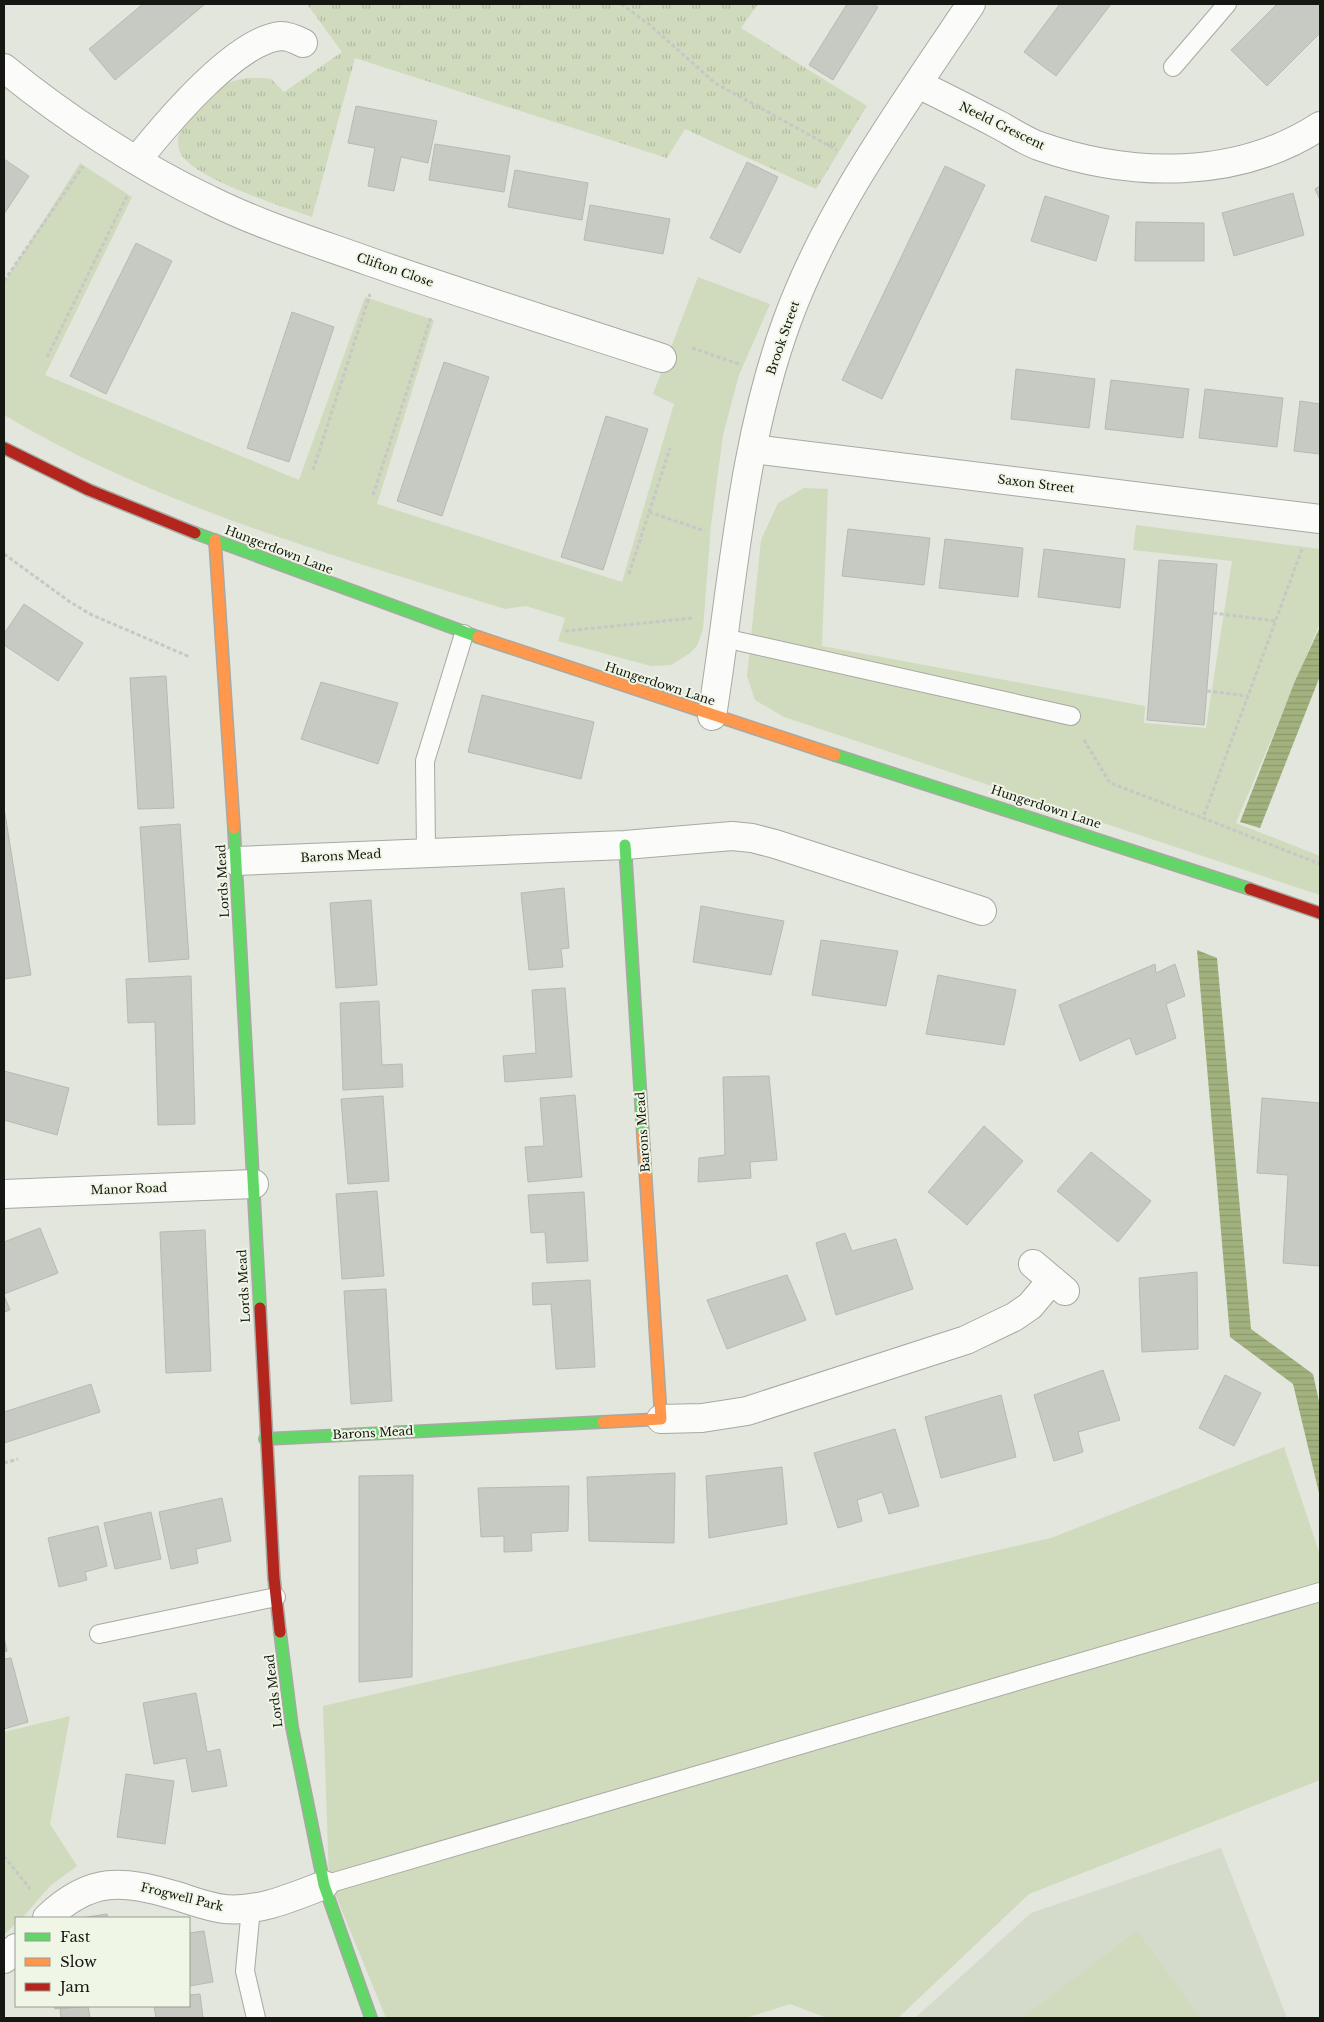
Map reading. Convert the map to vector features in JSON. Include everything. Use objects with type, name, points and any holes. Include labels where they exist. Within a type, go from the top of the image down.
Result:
[{"type":"street","name":"Brook Street","points":[[712,716],[737,542],[753,449],[770,374],[787,322],[810,265],[866,166],[972,4]]},
{"type":"street","points":[[140,162],[172,117],[206,84],[246,51],[265,41],[281,36],[303,43]]},
{"type":"street","name":"Clifton Close","points":[[4,68],[31,90],[140,162],[211,201],[290,234],[441,286],[662,358]]},
{"type":"street","name":"Neeld Crescent","points":[[918,84],[1038,145],[1082,158],[1122,166],[1174,170],[1233,163],[1299,140],[1320,126]]},
{"type":"street","name":"Hungerdown Lane","points":[[4,448],[53,475],[215,540],[464,634],[712,716],[1138,851],[1320,913]]},
{"type":"street","name":"Saxon Street","points":[[753,449],[1317,519]]},
{"type":"street","name":"Lords Mead","points":[[215,540],[236,861],[276,1597],[292,1727],[324,1885],[371,2018]]},
{"type":"street","name":"Barons Mead","points":[[236,861],[626,845],[732,836],[752,838],[982,911]]},
{"type":"street","name":"Barons Mead","points":[[626,845],[661,1419]]},
{"type":"street","name":"Manor Road","points":[[4,1194],[254,1184]]},
{"type":"street","name":"Barons Mead","points":[[266,1439],[702,1418],[747,1411],[966,1340],[1014,1317],[1030,1306],[1051,1279]]},
{"type":"street","name":"Frogwell Park","points":[[49,1916],[80,1892],[115,1884],[138,1886],[215,1907],[251,1908],[280,1901],[324,1885]]},
{"type":"street","points":[[4,1959],[15,1949]]},
{"type":"lane","points":[[1173,67],[1227,4]]},
{"type":"lane","points":[[726,626],[1070,716]]},
{"type":"lane","points":[[426,852],[424,761],[464,634]]},
{"type":"lane","points":[[324,1885],[1320,1592]]},
{"type":"lane","points":[[99,1634],[276,1597]]},
{"type":"lane","points":[[251,1908],[245,1971],[256,2018]]},
{"type":"path","points":[[621,4],[650,25],[715,83],[866,166]]},
{"type":"path","points":[[4,281],[103,138]]},
{"type":"path","points":[[47,357],[140,162]]},
{"type":"path","points":[[313,470],[380,265]]},
{"type":"path","points":[[373,495],[441,286]]},
{"type":"path","points":[[662,358],[674,342],[770,374]]},
{"type":"path","points":[[629,574],[670,448]]},
{"type":"path","points":[[649,512],[737,542]]},
{"type":"path","points":[[1203,818],[1276,621],[1317,519]]},
{"type":"path","points":[[4,554],[70,602],[92,615],[198,660],[222,659]]},
{"type":"path","points":[[1213,613],[1276,621]]},
{"type":"path","points":[[562,632],[726,626]]},
{"type":"path","points":[[1207,691],[1248,696]]},
{"type":"path","points":[[1070,716],[1110,783],[1320,864]]},
{"type":"path","points":[[4,1463],[18,1459]]},
{"type":"path","points":[[4,1856],[49,1916]]},
{"type":"shaded area","points":[[1320,627],[1320,676],[1260,828],[1240,822],[1295,681]]},
{"type":"shaded area","points":[[1197,950],[1217,958],[1251,1329],[1313,1374],[1320,1406],[1320,1497],[1293,1384],[1230,1337]]},
{"type":"shaded area","points":[[1221,1848],[1287,2018],[915,2018],[1031,1913]]},
{"type":"green space","points":[[307,4],[758,4],[741,28],[867,106],[816,189],[685,129],[667,158],[355,58],[312,217],[261,199],[201,172],[188,162],[180,152],[178,145],[178,138],[183,124],[209,95],[225,84],[251,78],[271,79],[284,92],[342,52]]},
{"type":"green space","points":[[80,163],[132,197],[45,375],[299,480],[365,297],[434,320],[377,504],[622,582],[674,404],[653,394],[698,277],[770,304],[739,375],[723,435],[711,525],[703,629],[697,646],[690,653],[671,665],[651,666],[558,641],[565,618],[526,606],[505,609],[312,549],[248,527],[123,477],[63,448],[4,415],[4,283]]},
{"type":"green space","points":[[804,488],[828,489],[822,646],[1145,706],[1144,723],[1206,728],[1232,561],[1133,550],[1136,525],[1320,549],[1320,623],[1236,823],[1320,856],[1320,895],[784,717],[755,700],[747,676],[761,540],[778,503]]},
{"type":"green space","points":[[1284,1447],[1320,1555],[1320,1780],[1029,1894],[898,2018],[827,2018],[790,2004],[746,2018],[386,2018],[329,1879],[323,1706],[1051,1538]]},
{"type":"green space","points":[[70,1716],[50,1824],[77,1866],[50,1886],[23,1917],[15,1917],[15,1924],[4,1935],[4,1732]]},
{"type":"green space","points":[[1137,1931],[1201,2018],[1022,2018]]},
{"type":"building","points":[[143,4],[205,4],[115,80],[89,49]]},
{"type":"building","points":[[847,4],[873,4],[878,7],[833,80],[809,65]]},
{"type":"building","points":[[1060,4],[1111,4],[1056,76],[1024,52]]},
{"type":"building","points":[[1277,4],[1320,4],[1320,33],[1267,86],[1231,50]]},
{"type":"building","points":[[356,106],[437,121],[428,163],[401,157],[394,191],[368,186],[375,148],[348,143]]},
{"type":"building","points":[[435,144],[510,156],[504,192],[429,180]]},
{"type":"building","points":[[4,159],[29,176],[4,214]]},
{"type":"building","points":[[747,162],[778,177],[740,253],[710,238]]},
{"type":"building","points":[[945,166],[985,185],[882,399],[842,380]]},
{"type":"building","points":[[515,170],[588,183],[582,220],[508,207]]},
{"type":"building","points":[[1320,186],[1320,200],[1315,189]]},
{"type":"building","points":[[1293,193],[1304,235],[1234,256],[1222,213]]},
{"type":"building","points":[[1045,196],[1109,216],[1096,261],[1031,241]]},
{"type":"building","points":[[590,205],[670,219],[663,254],[584,240]]},
{"type":"building","points":[[1136,222],[1204,223],[1204,261],[1135,261]]},
{"type":"building","points":[[136,243],[172,261],[106,394],[70,376]]},
{"type":"building","points":[[292,312],[334,327],[289,462],[247,448]]},
{"type":"building","points":[[444,362],[489,377],[442,516],[397,501]]},
{"type":"building","points":[[1016,369],[1095,379],[1089,428],[1011,419]]},
{"type":"building","points":[[1111,380],[1189,389],[1183,438],[1105,429]]},
{"type":"building","points":[[1205,389],[1283,398],[1277,447],[1199,438]]},
{"type":"building","points":[[1300,401],[1320,404],[1320,454],[1294,451]]},
{"type":"building","points":[[606,416],[648,429],[603,570],[561,557]]},
{"type":"building","points":[[848,529],[930,538],[924,585],[842,576]]},
{"type":"building","points":[[945,539],[1023,548],[1018,597],[939,588]]},
{"type":"building","points":[[1044,549],[1125,559],[1120,608],[1038,597]]},
{"type":"building","points":[[1159,560],[1217,564],[1204,725],[1147,720]]},
{"type":"building","points":[[24,604],[83,643],[58,681],[4,645],[4,634]]},
{"type":"building","points":[[166,676],[174,808],[138,809],[130,678]]},
{"type":"building","points":[[321,682],[398,703],[378,764],[301,739]]},
{"type":"building","points":[[482,695],[594,722],[581,779],[468,752]]},
{"type":"building","points":[[4,808],[31,975],[4,979]]},
{"type":"building","points":[[180,824],[189,959],[149,962],[140,827]]},
{"type":"building","points":[[564,888],[569,948],[561,949],[563,967],[529,970],[521,893]]},
{"type":"building","points":[[371,900],[377,985],[336,988],[330,903]]},
{"type":"building","points":[[701,906],[784,921],[771,975],[693,962]]},
{"type":"building","points":[[821,940],[898,951],[886,1006],[812,995]]},
{"type":"building","points":[[1155,964],[1156,973],[1175,964],[1185,996],[1166,1004],[1176,1038],[1136,1055],[1130,1038],[1080,1061],[1059,1005]]},
{"type":"building","points":[[938,975],[1016,990],[1004,1045],[926,1034]]},
{"type":"building","points":[[191,976],[195,1124],[158,1125],[155,1022],[128,1023],[126,979]]},
{"type":"building","points":[[565,988],[572,1077],[505,1082],[503,1056],[536,1053],[532,990]]},
{"type":"building","points":[[379,1001],[382,1065],[402,1064],[403,1087],[343,1090],[340,1003]]},
{"type":"building","points":[[4,1071],[69,1088],[57,1135],[4,1120]]},
{"type":"building","points":[[769,1076],[777,1160],[750,1162],[751,1178],[698,1182],[699,1158],[725,1155],[723,1077]]},
{"type":"building","points":[[575,1095],[582,1177],[528,1182],[525,1147],[544,1146],[540,1098]]},
{"type":"building","points":[[383,1096],[389,1181],[348,1184],[341,1099]]},
{"type":"building","points":[[1262,1098],[1320,1103],[1320,1266],[1283,1263],[1288,1175],[1257,1173]]},
{"type":"building","points":[[984,1126],[1023,1161],[967,1225],[928,1192]]},
{"type":"building","points":[[1091,1152],[1151,1201],[1118,1242],[1057,1191]]},
{"type":"building","points":[[377,1191],[384,1276],[342,1279],[336,1194]]},
{"type":"building","points":[[584,1192],[588,1261],[547,1263],[545,1232],[531,1233],[528,1195]]},
{"type":"building","points":[[40,1228],[58,1273],[4,1294],[4,1242]]},
{"type":"building","points":[[205,1230],[211,1371],[166,1373],[160,1232]]},
{"type":"building","points":[[845,1233],[852,1251],[896,1239],[913,1289],[836,1315],[816,1243]]},
{"type":"building","points":[[1197,1272],[1198,1349],[1142,1352],[1139,1278]]},
{"type":"building","points":[[787,1275],[806,1320],[727,1349],[707,1300]]},
{"type":"building","points":[[590,1280],[595,1367],[556,1369],[551,1304],[533,1305],[532,1283]]},
{"type":"building","points":[[386,1289],[392,1401],[351,1404],[344,1291]]},
{"type":"building","points":[[4,1295],[10,1310],[4,1312]]},
{"type":"building","points":[[1103,1370],[1120,1420],[1078,1432],[1083,1452],[1054,1461],[1034,1395]]},
{"type":"building","points":[[1225,1375],[1261,1393],[1234,1446],[1199,1428]]},
{"type":"building","points":[[91,1384],[100,1412],[4,1443],[4,1412]]},
{"type":"building","points":[[1001,1395],[1016,1457],[941,1478],[925,1417]]},
{"type":"building","points":[[895,1429],[919,1506],[889,1514],[882,1492],[857,1500],[862,1521],[838,1528],[814,1453]]},
{"type":"building","points":[[782,1467],[787,1524],[709,1538],[706,1476]]},
{"type":"building","points":[[675,1473],[674,1543],[589,1541],[587,1477]]},
{"type":"building","points":[[413,1475],[412,1677],[359,1682],[359,1476]]},
{"type":"building","points":[[569,1486],[568,1531],[531,1533],[532,1551],[504,1552],[504,1536],[481,1537],[478,1488]]},
{"type":"building","points":[[222,1498],[231,1541],[196,1549],[198,1563],[171,1569],[159,1512]]},
{"type":"building","points":[[151,1512],[161,1559],[115,1569],[104,1523]]},
{"type":"building","points":[[98,1526],[107,1566],[85,1572],[87,1580],[59,1587],[48,1538]]},
{"type":"building","points":[[4,1637],[7,1651],[4,1652]]},
{"type":"building","points":[[11,1658],[28,1722],[4,1729],[4,1659]]},
{"type":"building","points":[[196,1693],[207,1752],[220,1749],[227,1786],[192,1792],[186,1758],[154,1764],[143,1703]]},
{"type":"building","points":[[126,1774],[174,1781],[165,1844],[117,1837]]},
{"type":"building","points":[[107,1914],[108,1917],[88,1917]]},
{"type":"building","points":[[204,1931],[213,1982],[190,1986],[190,1933]]},
{"type":"building","points":[[200,1994],[203,2018],[156,2018],[154,2007],[190,2007],[190,1995]]},
{"type":"building","points":[[88,2007],[90,2018],[61,2018],[60,2009]]},
{"type":"traffic: fast","points":[[195,533],[478,637]]},
{"type":"traffic: fast","points":[[835,755],[1250,889]]},
{"type":"traffic: fast","points":[[234,828],[260,1308]]},
{"type":"traffic: fast","points":[[625,845],[643,1135]]},
{"type":"traffic: fast","points":[[265,1439],[603,1422]]},
{"type":"traffic: fast","points":[[280,1632],[292,1727],[324,1885],[371,2018]]},
{"type":"traffic: slow","points":[[215,540],[234,828]]},
{"type":"traffic: slow","points":[[478,637],[835,755]]},
{"type":"traffic: slow","points":[[603,1422],[661,1419],[643,1135]]},
{"type":"traffic: jam","points":[[4,448],[89,490],[195,533]]},
{"type":"traffic: jam","points":[[1250,889],[1320,913]]},
{"type":"traffic: jam","points":[[260,1308],[274,1578],[280,1632]]}]
